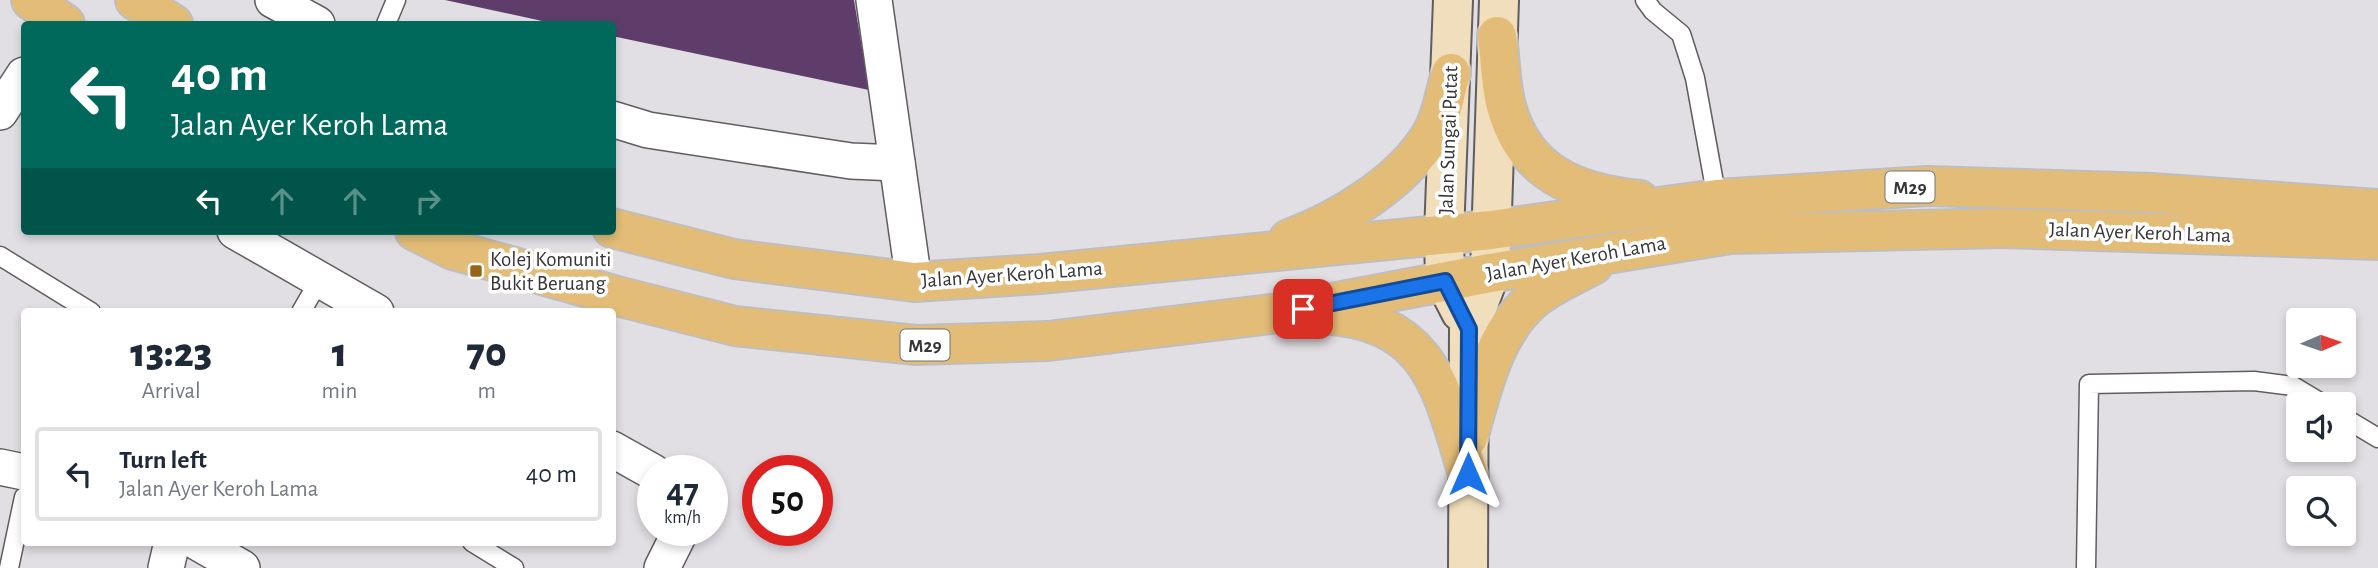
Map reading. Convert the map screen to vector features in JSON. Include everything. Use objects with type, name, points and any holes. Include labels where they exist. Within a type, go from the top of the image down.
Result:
[{"type":"main road","points":[[135,0],[168,21]]},
{"type":"main road","name":"Jalan Sungai Putat","points":[[1445,281],[1444,234],[1453,0]]},
{"type":"main road","points":[[1498,18],[1506,105],[1517,133],[1533,160],[1547,172],[1583,188],[1665,206]]},
{"type":"main road","points":[[1468,568],[1469,329],[1490,272],[1498,18]]},
{"type":"main road","points":[[1251,253],[1315,229],[1345,213],[1397,174],[1432,134],[1451,74]]},
{"type":"main road","name":"Jalan Ayer Keroh Lama","points":[[616,229],[734,259],[914,282],[1040,274],[1491,230],[1717,199],[1927,186],[2151,193],[2378,209]]},
{"type":"main road","name":"Jalan Ayer Keroh Lama","points":[[423,235],[453,250],[735,326],[916,345],[1048,341],[1279,313],[1490,272],[1730,234],[2004,228],[2378,240]]},
{"type":"main road","points":[[1468,456],[1495,352],[1521,311],[1537,296],[1594,265],[1659,244]]},
{"type":"main road","points":[[1445,281],[1469,329]]},
{"type":"main road","points":[[1279,313],[1335,315],[1378,324],[1398,333],[1426,364],[1440,388],[1468,456]]},
{"type":"street","points":[[274,0],[312,21]]},
{"type":"street","points":[[874,0],[914,282]]},
{"type":"street","points":[[616,120],[648,130],[851,161],[897,163]]},
{"type":"street","points":[[242,235],[369,308]]},
{"type":"street","points":[[616,451],[637,463]]},
{"type":"street","points":[[0,467],[21,471]]},
{"type":"street","points":[[166,568],[171,546]]},
{"type":"street","points":[[204,546],[242,568]]},
{"type":"street","points":[[662,568],[673,546]]},
{"type":"lane","points":[[387,21],[396,0]]},
{"type":"lane","points":[[1645,0],[1653,11],[1681,34],[1695,78],[1717,199]]},
{"type":"lane","points":[[0,256],[84,308]]},
{"type":"lane","points":[[303,308],[320,279]]},
{"type":"lane","points":[[2086,568],[2089,384],[2254,381],[2294,386],[2304,392]]},
{"type":"lane","points":[[2356,425],[2378,438]]},
{"type":"lane","points":[[9,568],[21,512]]},
{"type":"lane","points":[[478,546],[514,568]]},
{"type":"building","points":[[445,0],[854,0],[869,90],[616,37],[616,21],[542,21]]},
{"type":"place","name":"Kolej Komuniti Bukit Beruang","points":[[476,271]]},
{"type":"route","points":[[1303,309],[1445,281],[1469,329],[1468,474]]}]
